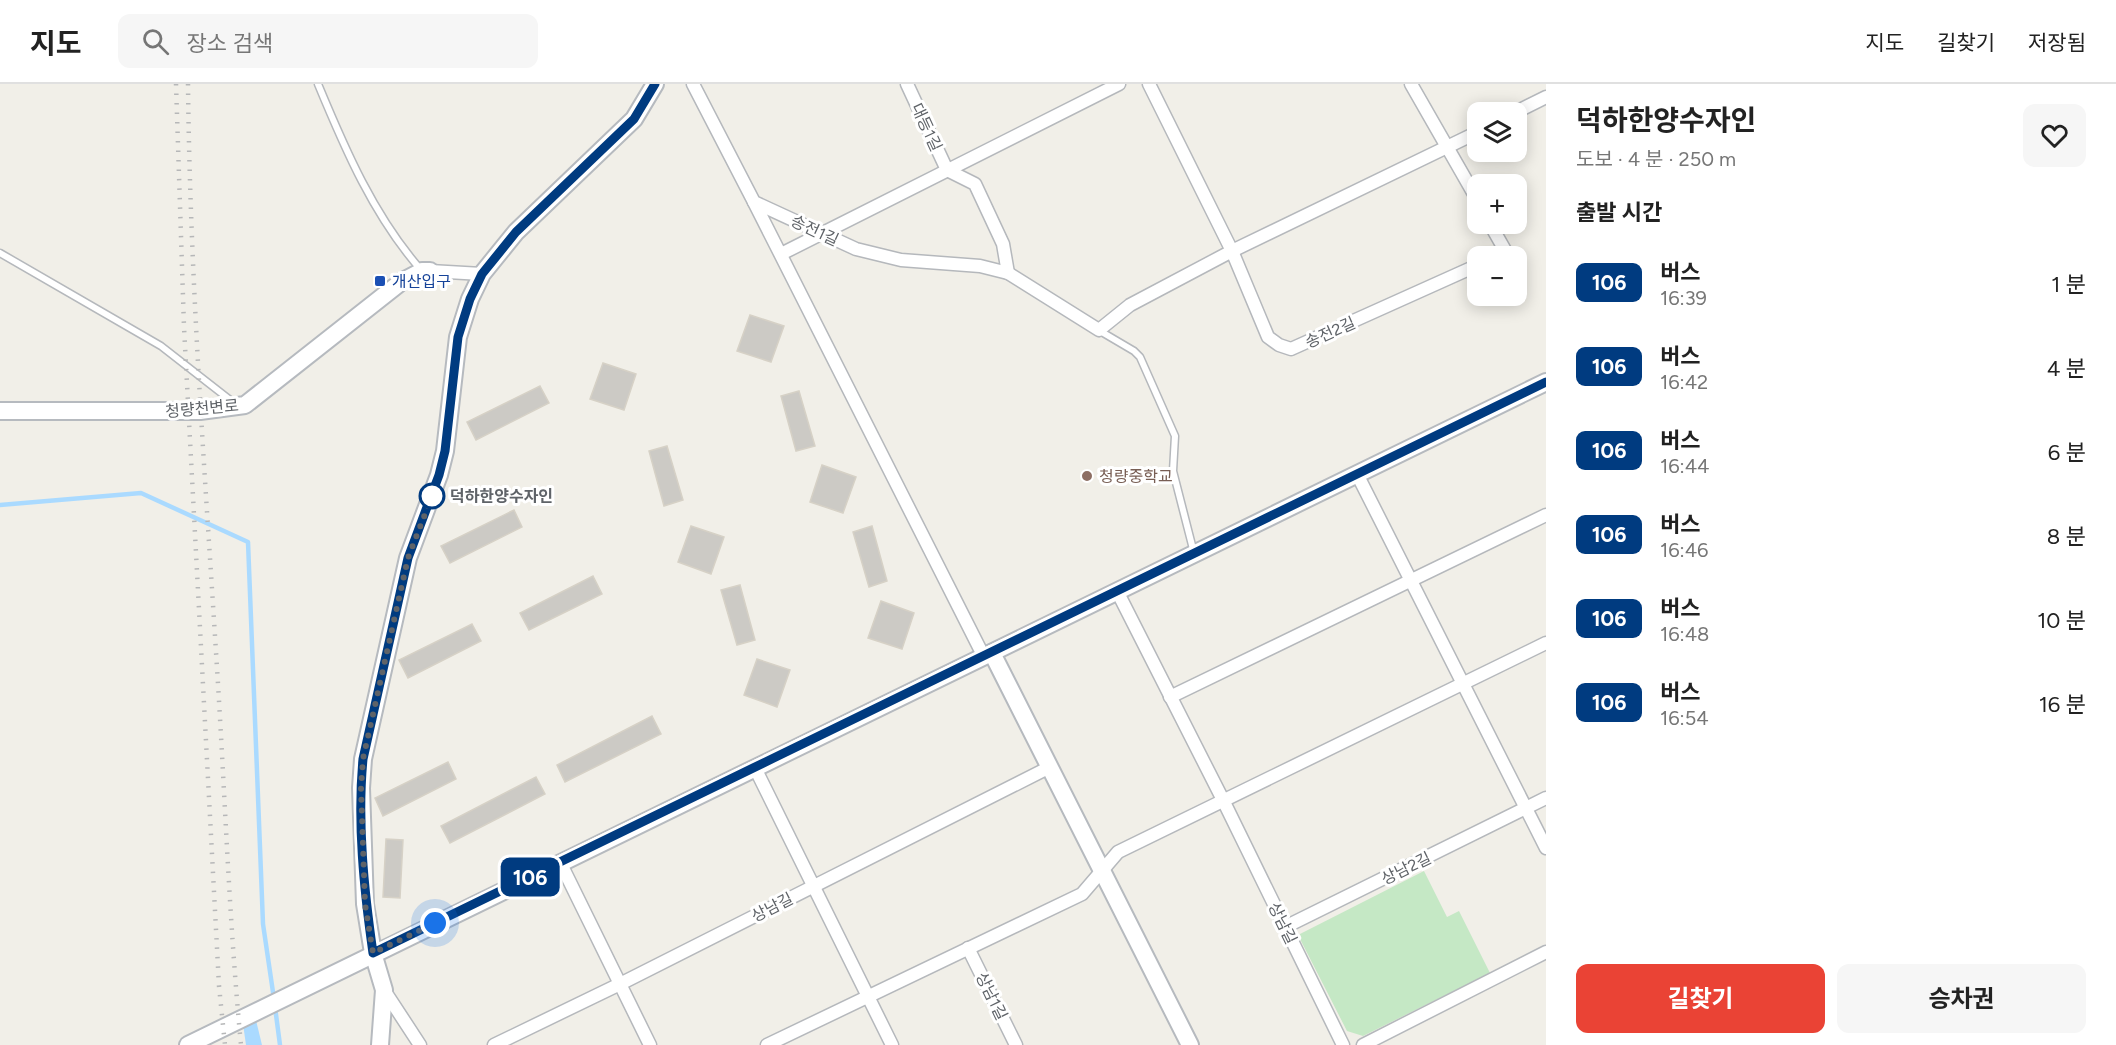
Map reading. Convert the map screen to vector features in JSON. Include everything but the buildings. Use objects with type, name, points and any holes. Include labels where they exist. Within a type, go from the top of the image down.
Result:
[{"type":"street","points":[[420,1045],[384,990],[373,953],[365,904],[361,788],[363,759],[408,558],[431,499],[445,451],[458,337],[464,314],[482,274],[516,232],[634,119],[655,84]]},
{"type":"street","points":[[693,84],[988,655],[1050,767],[1190,1045]]},
{"type":"street","name":"대등1길","points":[[907,84],[947,170]]},
{"type":"street","points":[[781,254],[1119,84]]},
{"type":"street","name":"송전2길","points":[[1149,84],[1232,251],[1268,337],[1279,345],[1291,349],[1467,270]]},
{"type":"street","points":[[1411,84],[1467,182]]},
{"type":"street","points":[[1527,106],[1546,97]]},
{"type":"street","points":[[1099,330],[1130,305],[1232,251],[1467,137]]},
{"type":"street","points":[[947,170],[975,184],[1003,244],[1008,273]]},
{"type":"street","name":"송전1길","points":[[754,202],[856,249],[901,260],[980,266],[1008,273],[1099,330]]},
{"type":"street","points":[[426,271],[482,274]]},
{"type":"street","name":"청량천변로","points":[[0,411],[189,412],[245,405],[401,282],[426,271]]},
{"type":"street","points":[[188,1045],[1546,382]]},
{"type":"street","points":[[1357,474],[1546,848]]},
{"type":"street","points":[[1170,697],[1546,514]]},
{"type":"street","name":"상남길","points":[[1117,591],[1343,1045]]},
{"type":"street","points":[[767,1045],[1082,894],[1118,852],[1546,643]]},
{"type":"street","name":"상남길","points":[[494,1045],[1050,767]]},
{"type":"street","points":[[755,768],[892,1045]]},
{"type":"street","name":"상남2길","points":[[1286,927],[1546,798]]},
{"type":"street","points":[[560,862],[650,1045]]},
{"type":"street","name":"상남1길","points":[[968,948],[1016,1045]]},
{"type":"street","points":[[1363,1045],[1546,952]]},
{"type":"street","points":[[380,1045],[384,990]]},
{"type":"lane","points":[[318,84],[338,132],[374,203],[401,248],[426,271]]},
{"type":"lane","points":[[0,253],[161,346],[237,406]]},
{"type":"lane","name":"송전1길","points":[[1099,330],[1140,357],[1174,436],[1173,471],[1195,554]]},
{"type":"green space","points":[[1424,871],[1447,917],[1459,911],[1490,973],[1363,1036],[1347,1031],[1298,935]]},
{"type":"water","points":[[254,1012],[262,1045],[246,1045],[242,1017]]},
{"type":"waterway","points":[[0,505],[141,493],[248,542],[263,924],[274,999]]},
{"type":"waterway","points":[[275,1007],[280,1045]]},
{"type":"railway","points":[[176,84],[184,327],[219,986],[225,1045]]},
{"type":"railway","points":[[188,84],[199,376],[230,904],[241,1045]]},
{"type":"bus line","name":"106","points":[[655,84],[634,119],[516,232],[494,258],[482,274],[464,314],[458,337],[445,451],[431,499],[408,558],[363,759],[361,788],[365,904],[373,953],[1546,382]]},
{"type":"place","name":"개산입구","points":[[380,281]]},
{"type":"place","name":"청량중학교","points":[[1087,476]]},
{"type":"place","name":"덕하한양수자인","points":[[432,496]]},
{"type":"route","points":[[432,496],[408,558],[363,759],[361,788],[365,904],[373,953],[435,923]]}]
